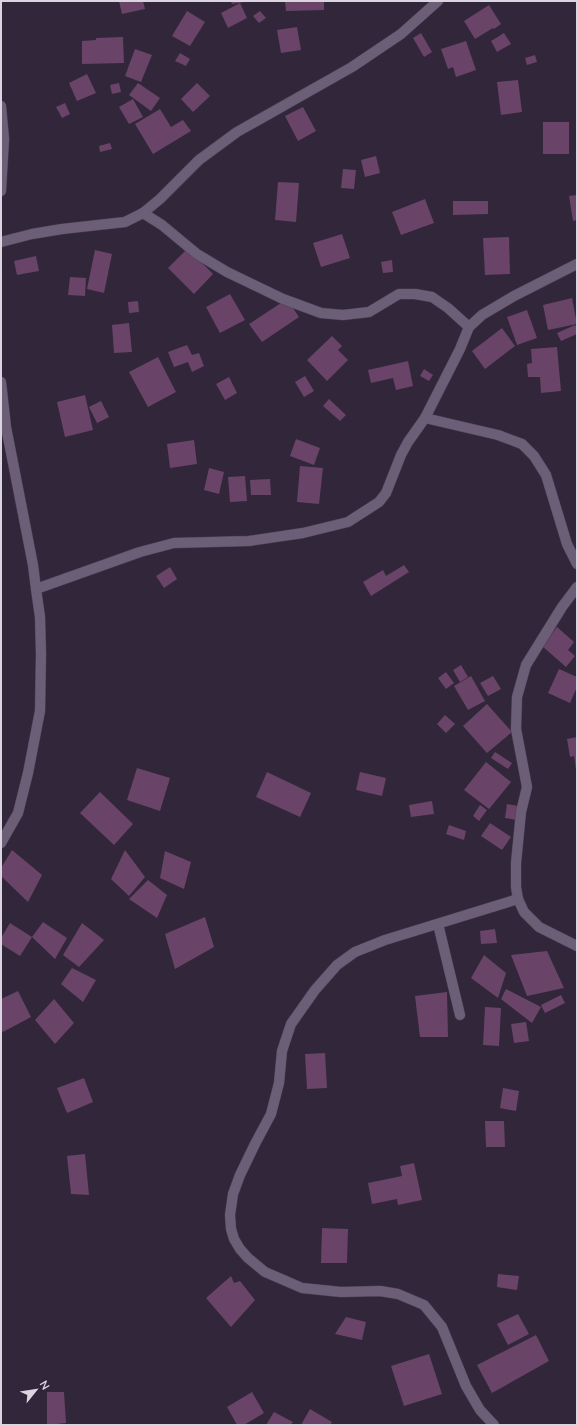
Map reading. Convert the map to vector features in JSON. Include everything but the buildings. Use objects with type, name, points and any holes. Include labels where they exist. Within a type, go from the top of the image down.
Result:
[{"type":"street","points":[[1,242],[62,228],[125,222],[143,213],[160,199],[199,160],[237,132],[352,68],[401,34],[438,1]]},
{"type":"street","points":[[1,106],[4,139],[1,191]]},
{"type":"street","points":[[143,213],[197,254],[227,272],[282,299],[321,313],[342,315],[369,312],[399,294],[416,294],[432,297],[448,308],[469,327]]},
{"type":"street","points":[[36,589],[140,552],[174,543],[249,541],[303,533],[348,522],[379,502],[386,493],[401,455],[408,442],[425,418],[460,349],[469,327],[482,315],[514,296],[577,264]]},
{"type":"street","points":[[1,382],[6,427],[33,565],[40,617],[40,711],[28,773],[18,813],[1,843]]},
{"type":"street","points":[[425,418],[498,435],[522,444],[534,456],[546,475],[566,544],[577,564]]},
{"type":"street","points":[[577,587],[562,607],[526,665],[517,697],[516,729],[527,786],[521,812],[516,863],[516,887],[518,899],[524,912],[539,928],[577,946]]},
{"type":"street","points":[[494,1425],[480,1410],[466,1386],[442,1326],[424,1305],[398,1294],[380,1291],[341,1292],[302,1288],[265,1272],[248,1258],[240,1249],[230,1228],[230,1215],[233,1194],[240,1175],[254,1144],[271,1114],[279,1083],[282,1051],[291,1024],[315,990],[337,965],[355,952],[385,940],[518,899]]},
{"type":"street","points":[[438,924],[460,1015]]}]
